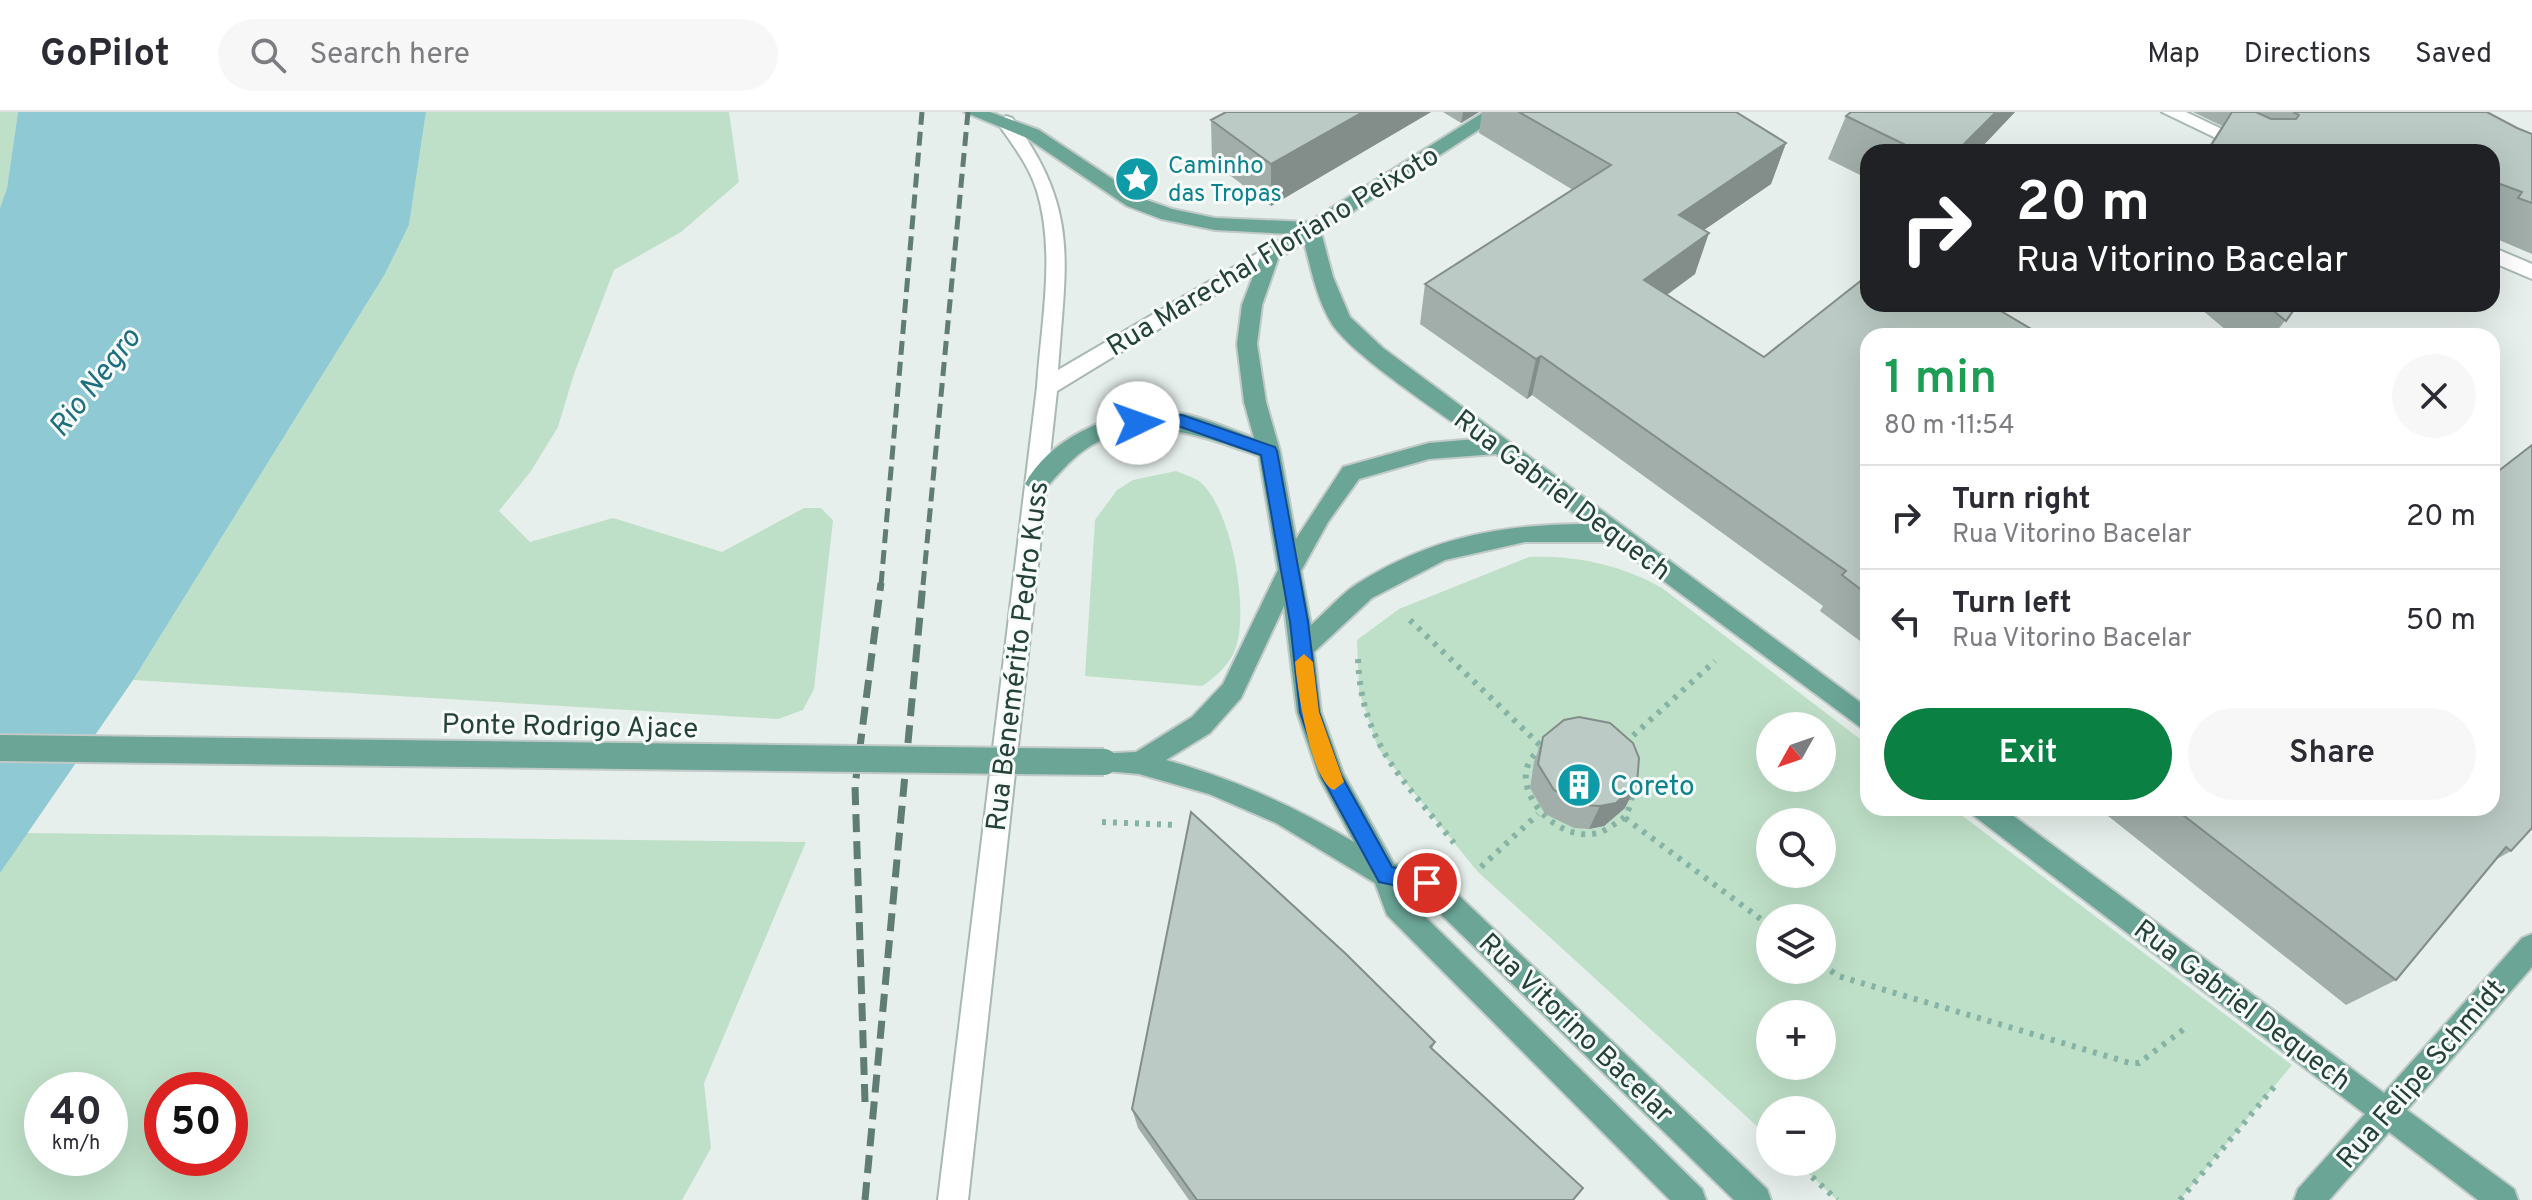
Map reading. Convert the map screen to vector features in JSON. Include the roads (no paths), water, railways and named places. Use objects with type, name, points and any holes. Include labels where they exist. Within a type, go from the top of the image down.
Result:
[{"type":"main road","points":[[973,112],[1006,122],[1065,154],[1134,202],[1168,215],[1215,224],[1310,228]]},
{"type":"main road","name":"Rua Marechal Floriano Peixoto","points":[[1270,255],[1497,112]]},
{"type":"main road","name":"Rua Gabriel Dequech","points":[[1310,228],[1323,277],[1341,321],[1376,353],[1860,716]]},
{"type":"main road","name":"Rua Vitorino Bacelar","points":[[1270,255],[1252,305],[1247,344],[1255,402],[1269,451],[1302,648],[1309,712],[1332,777],[1386,875],[1396,906],[1691,1200]]},
{"type":"main road","points":[[1036,484],[1075,445],[1116,424],[1182,421],[1269,451]]},
{"type":"main road","points":[[1139,763],[1201,725],[1232,691],[1289,572],[1320,516],[1351,473],[1429,451],[1499,446]]},
{"type":"main road","points":[[1302,648],[1364,591],[1440,552],[1525,533],[1616,533]]},
{"type":"main road","name":"Ponte Rodrigo Ajace","points":[[0,748],[1139,763],[1213,784],[1285,815],[1386,875]]},
{"type":"main road","name":"Rua Gabriel Dequech","points":[[1994,816],[2503,1200]]},
{"type":"main road","name":"Rua Vitorino Bacelar","points":[[1386,875],[1427,883],[1756,1200]]},
{"type":"main road","name":"Rua Felipe Schmidt","points":[[2309,1200],[2384,1111],[2532,947]]},
{"type":"street","points":[[2171,112],[2243,144]]},
{"type":"street","name":"Rua Benemérito Pedro Kuss","points":[[953,1200],[1047,387],[1054,255],[1049,208],[1032,158],[1006,122]]},
{"type":"street","name":"Rua Marechal Floriano Peixoto","points":[[1047,387],[1270,255]]},
{"type":"street","points":[[2500,258],[2532,272]]},
{"type":"water","name":"Rio Negro","points":[[18,112],[426,112],[409,225],[385,274],[133,680],[0,873],[0,208],[7,188]]},
{"type":"railway","points":[[881,585],[922,112]]},
{"type":"railway","points":[[923,585],[968,112]]},
{"type":"railway","points":[[865,1102],[855,786],[881,583]]},
{"type":"railway","points":[[865,1200],[923,583]]},
{"type":"place","name":"Caminho das Tropas","points":[[1137,179]]},
{"type":"place","name":"Coreto","points":[[1579,785]]}]
